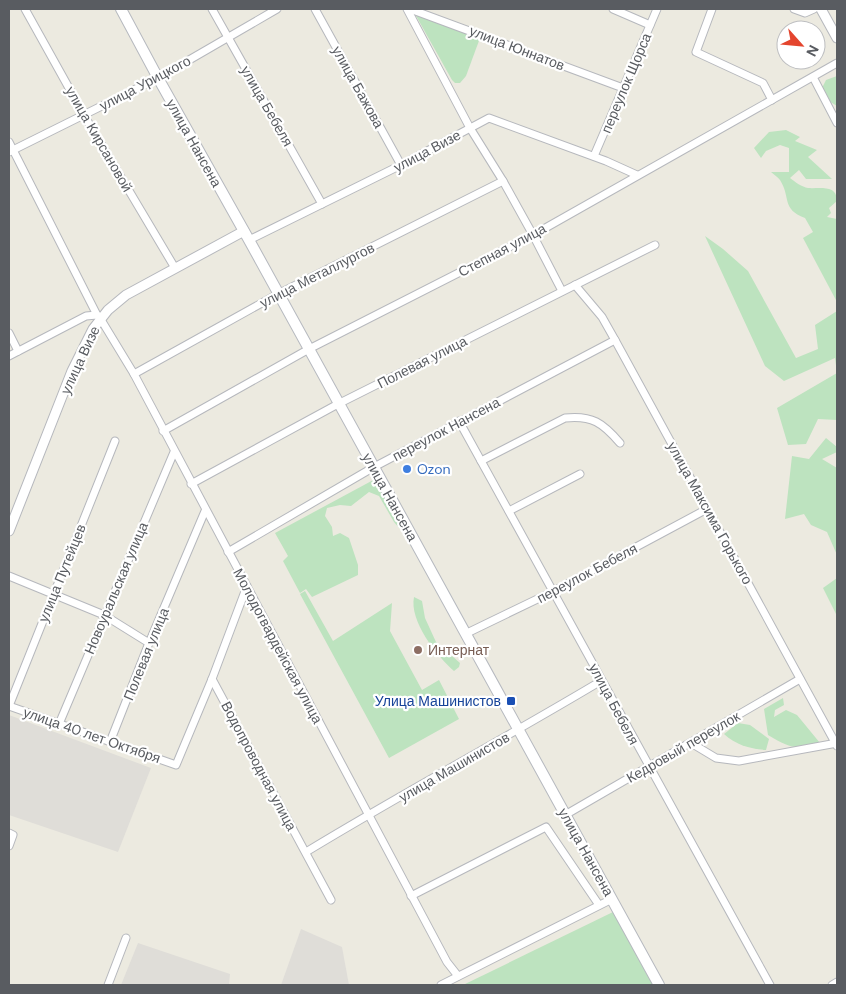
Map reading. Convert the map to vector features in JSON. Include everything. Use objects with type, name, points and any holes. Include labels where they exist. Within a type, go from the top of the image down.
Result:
[{"type":"main road","name":"улица Нансена","points":[[121,9],[660,985]]},
{"type":"street","name":"улица Кирсановой","points":[[25,9],[84,115],[175,268]]},
{"type":"street","name":"улица Бебеля","points":[[212,9],[322,204]]},
{"type":"street","name":"улица Урицкого","points":[[11,150],[158,78],[277,9]]},
{"type":"street","name":"улица Бажова","points":[[315,9],[401,165]]},
{"type":"street","name":"улица Юннатов","points":[[409,9],[623,88]]},
{"type":"street","points":[[409,9],[470,128],[534,234],[562,291]]},
{"type":"street","points":[[613,9],[650,25]]},
{"type":"street","name":"переулок Щорса","points":[[594,156],[657,9]]},
{"type":"street","points":[[712,9],[696,52],[763,83],[772,100]]},
{"type":"street","points":[[794,9],[805,13],[814,9]]},
{"type":"street","points":[[821,9],[837,38]]},
{"type":"street","name":"Степная улица","points":[[163,430],[309,349],[534,234],[837,63]]},
{"type":"street","points":[[813,77],[837,123]]},
{"type":"street","name":"улица Визе","points":[[9,531],[82,349],[99,316],[126,295],[175,268],[246,235],[322,204],[489,118],[594,156],[638,175]]},
{"type":"street","name":"Молодогвардейская улица","points":[[9,142],[11,150],[99,316],[134,374],[410,896],[446,962],[458,976]]},
{"type":"street","name":"улица Металлургов","points":[[134,374],[278,294],[503,181]]},
{"type":"street","name":"Полевая улица","points":[[191,484],[338,404],[655,245]]},
{"type":"street","name":"улица Максима Горького","points":[[575,284],[602,317],[837,744]]},
{"type":"street","points":[[9,356],[70,323],[86,316],[99,316]]},
{"type":"street","points":[[9,333],[18,350]]},
{"type":"street","name":"переулок Нансена","points":[[228,552],[374,467],[615,340]]},
{"type":"street","points":[[481,461],[565,418],[577,417],[593,420],[607,428],[620,443]]},
{"type":"street","name":"улица Бебеля","points":[[460,421],[554,591],[648,768],[770,985]]},
{"type":"street","name":"улица Путейцев","points":[[9,706],[115,441]]},
{"type":"street","name":"Новоуральская улица","points":[[59,724],[174,452]]},
{"type":"street","points":[[509,511],[580,474]]},
{"type":"street","name":"переулок Бебеля","points":[[465,634],[554,591],[707,509]]},
{"type":"street","name":"Полевая улица","points":[[110,742],[149,642],[205,510]]},
{"type":"street","points":[[9,576],[104,615],[149,642]]},
{"type":"street","points":[[212,679],[247,586]]},
{"type":"street","name":"улица 40 лет Октября","points":[[9,706],[176,765],[212,679]]},
{"type":"street","name":"Водопроводная улица","points":[[212,679],[332,900]]},
{"type":"street","name":"Кедровый переулок","points":[[565,815],[800,679]]},
{"type":"street","name":"улица Машинистов","points":[[306,852],[601,681]]},
{"type":"street","points":[[691,743],[716,758],[739,761],[837,744]]},
{"type":"street","points":[[410,896],[546,827],[599,904]]},
{"type":"street","points":[[9,846],[11,834]]},
{"type":"street","points":[[441,985],[612,899]]},
{"type":"street","points":[[108,985],[126,938]]},
{"type":"street","points":[[832,985],[837,982]]},
{"type":"shaded area","points":[[9,715],[151,768],[118,852],[9,815]]},
{"type":"shaded area","points":[[301,929],[342,947],[349,985],[281,985]]},
{"type":"shaded area","points":[[138,943],[230,974],[229,985],[121,985]]},
{"type":"green space","points":[[415,14],[480,38],[466,76],[460,83],[455,83],[452,80]]},
{"type":"green space","points":[[837,76],[837,106],[827,100],[822,88],[826,80]]},
{"type":"green space","points":[[786,130],[800,137],[795,141],[817,150],[808,157],[832,179],[806,179],[799,170],[790,178],[808,188],[827,188],[834,192],[836,196],[837,201],[829,208],[831,213],[827,217],[837,219],[837,302],[803,238],[813,232],[805,218],[789,207],[780,180],[771,172],[789,172],[789,148],[780,145],[766,151],[761,158],[754,148],[769,132]]},
{"type":"green space","points":[[705,236],[748,271],[796,358],[818,349],[815,325],[837,311],[837,373],[835,358],[784,381],[765,366]]},
{"type":"green space","points":[[837,373],[837,420],[818,419],[806,444],[788,445],[777,408]]},
{"type":"green space","points":[[826,438],[837,447],[837,452],[822,459],[837,468],[837,555],[827,532],[811,525],[804,514],[785,519],[792,456],[809,459]]},
{"type":"green space","points":[[377,478],[405,529],[400,529],[394,522],[379,496],[369,492],[351,506],[340,505],[327,508],[325,516],[332,527],[333,536],[340,533],[349,538],[358,565],[358,575],[312,597],[306,589],[300,593],[283,561],[288,556],[275,533]]},
{"type":"green space","points":[[837,578],[837,616],[823,588]]},
{"type":"green space","points":[[305,591],[333,641],[392,603],[390,631],[422,690],[439,680],[459,719],[389,758],[300,594]]},
{"type":"green space","points":[[414,597],[422,601],[425,618],[436,642],[460,663],[459,667],[454,671],[433,647],[420,627],[416,617]]},
{"type":"green space","points":[[783,698],[784,705],[775,710],[774,717],[786,710],[797,715],[820,743],[798,747],[782,743],[768,735],[764,709]]},
{"type":"green space","points":[[738,723],[750,725],[769,739],[766,750],[744,746],[724,734]]},
{"type":"green space","points":[[613,912],[654,985],[463,985]]},
{"type":"place","name":"Ozon","points":[[407,469]]},
{"type":"place","name":"Интернат","points":[[418,650]]},
{"type":"place","name":"Улица Машинистов","points":[[511,701]]}]
